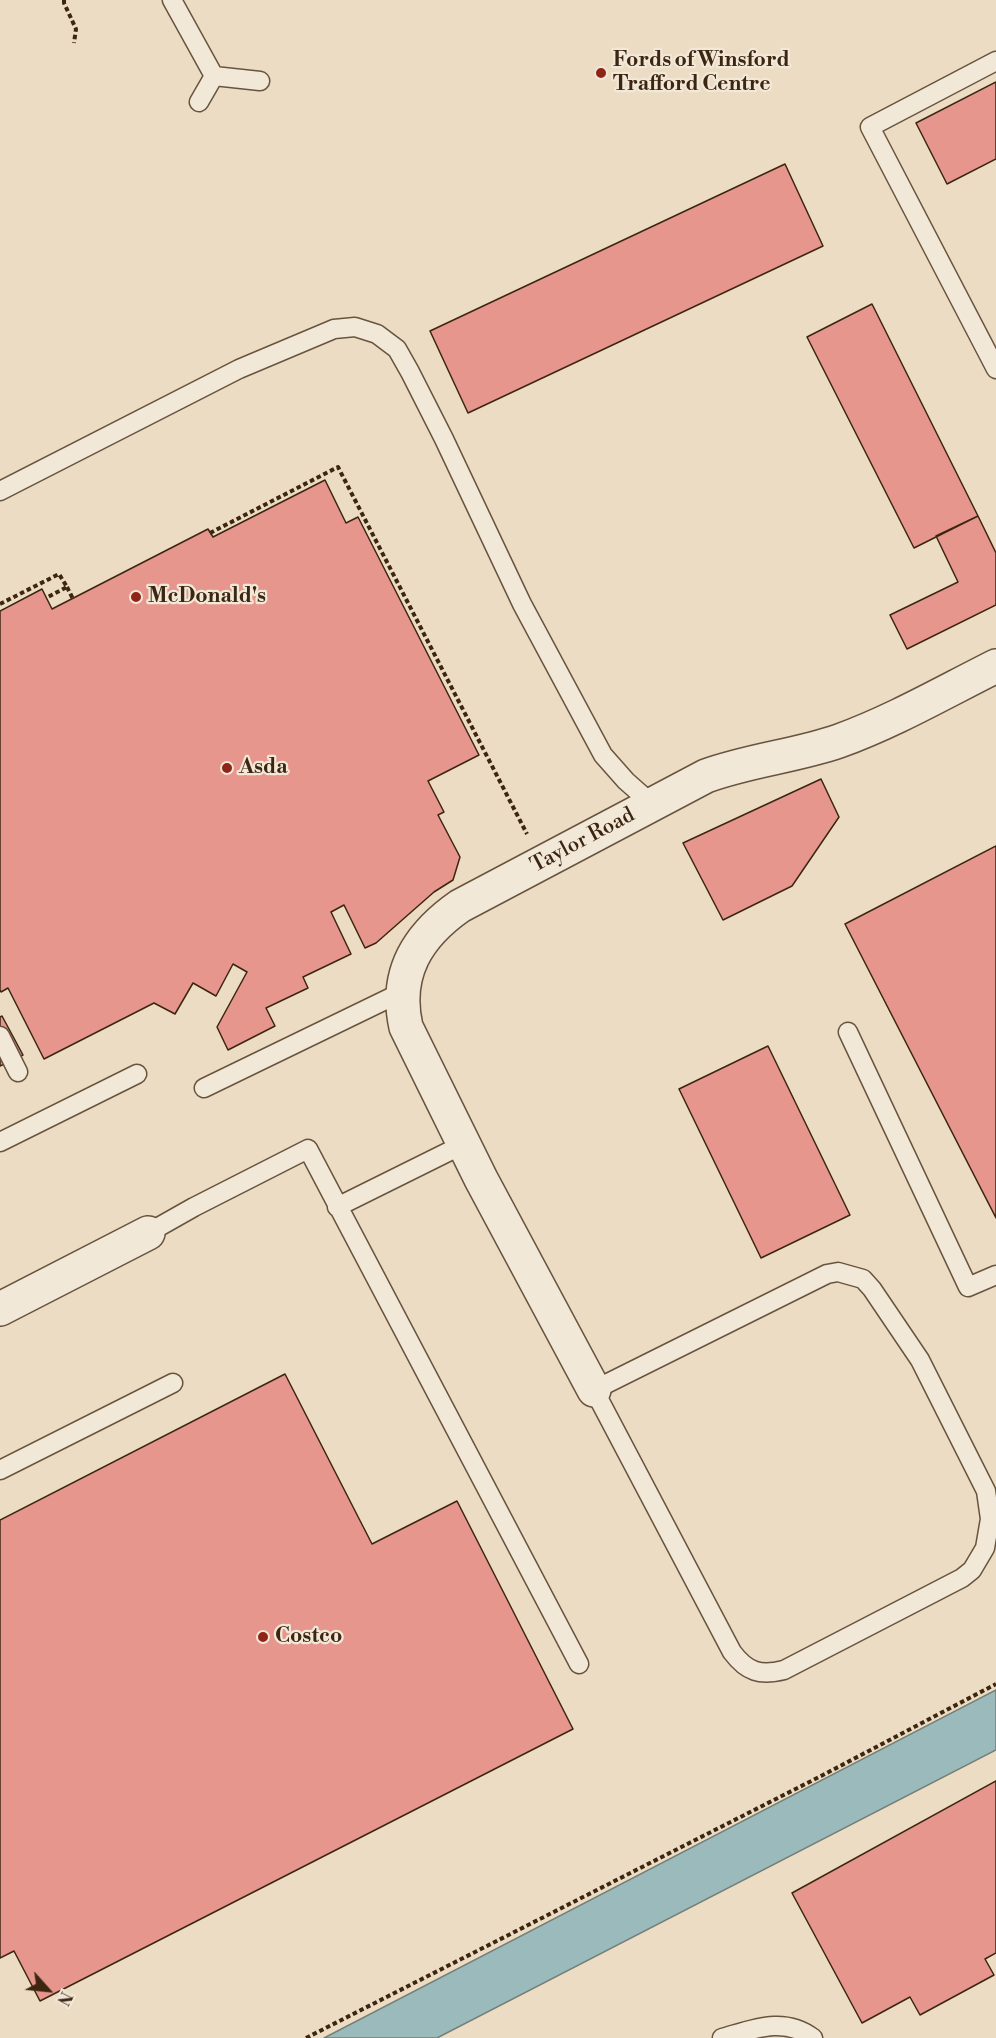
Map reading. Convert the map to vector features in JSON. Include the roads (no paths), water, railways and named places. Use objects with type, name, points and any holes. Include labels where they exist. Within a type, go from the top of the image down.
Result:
[{"type":"street","name":"Taylor Road","points":[[594,1390],[481,1179],[406,1027],[402,1010],[402,992],[408,966],[418,946],[445,917],[539,857],[706,776],[837,741],[867,730],[996,666]]},
{"type":"street","points":[[0,1310],[148,1233]]},
{"type":"lane","points":[[172,0],[214,76]]},
{"type":"lane","points":[[996,61],[870,127],[996,369]]},
{"type":"lane","points":[[214,76],[260,81]]},
{"type":"lane","points":[[199,102],[214,76]]},
{"type":"lane","points":[[0,491],[239,369],[334,329],[355,327],[377,334],[398,350],[410,372],[522,604],[603,755],[626,781],[652,804]]},
{"type":"lane","points":[[204,1088],[402,992]]},
{"type":"lane","points":[[848,1032],[968,1287],[996,1275]]},
{"type":"lane","points":[[0,1036],[18,1072]]},
{"type":"lane","points":[[0,1142],[137,1074]]},
{"type":"lane","points":[[337,1206],[464,1144]]},
{"type":"lane","points":[[148,1233],[308,1149],[579,1664]]},
{"type":"lane","points":[[838,1272],[863,1279],[920,1360],[986,1491],[990,1519],[988,1536],[979,1560],[962,1578],[784,1670],[770,1673],[755,1672],[741,1664],[732,1652],[594,1390],[827,1274],[838,1272]]},
{"type":"lane","points":[[0,1470],[173,1383]]},
{"type":"lane","points":[[722,2038],[771,2025],[789,2026],[813,2038]]},
{"type":"water","points":[[996,1690],[996,1750],[437,2038],[324,2038]]},
{"type":"place","name":"Fords of Winsford Trafford Centre","points":[[601,73]]},
{"type":"place","name":"McDonald's","points":[[136,597]]},
{"type":"place","name":"Asda","points":[[227,768]]},
{"type":"place","name":"Costco","points":[[263,1637]]}]
